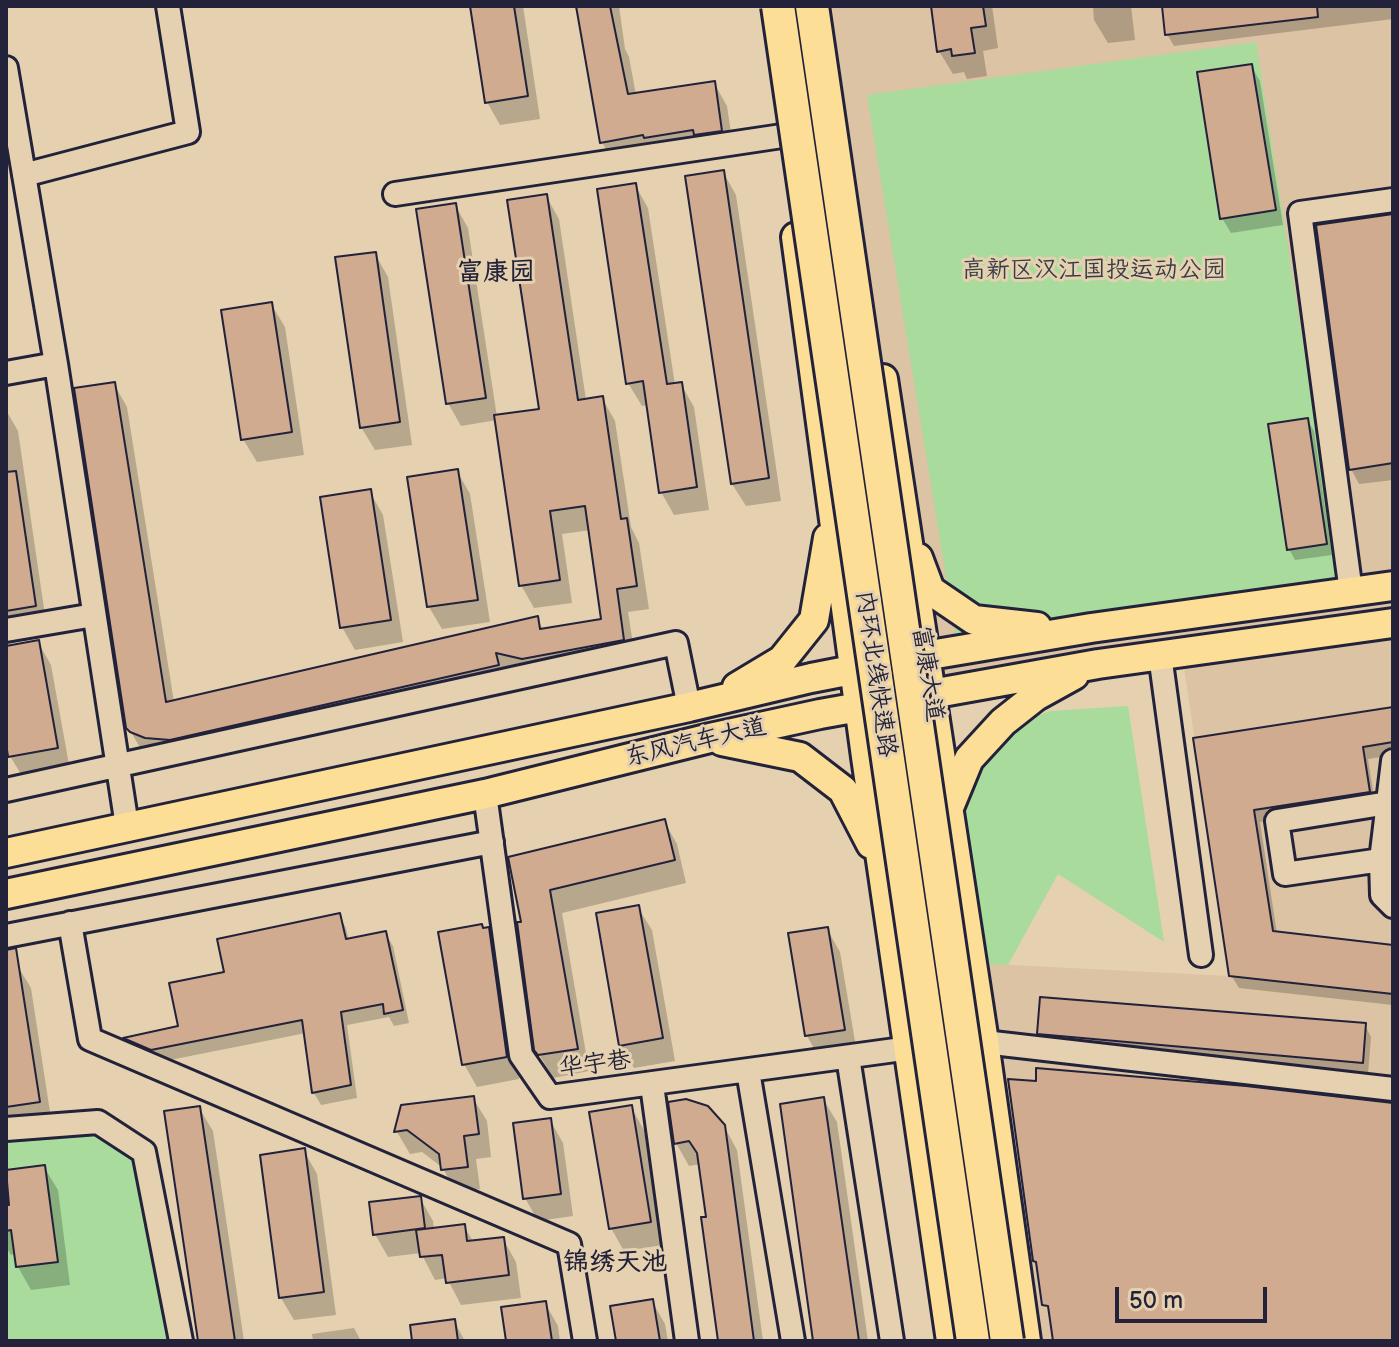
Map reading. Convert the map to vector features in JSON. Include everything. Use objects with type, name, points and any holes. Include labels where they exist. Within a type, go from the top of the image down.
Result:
[{"type":"highway","name":"内环北线快速路","points":[[778,6],[973,1341]]},
{"type":"highway","name":"内环北线快速路","points":[[812,6],[1007,1341]]},
{"type":"main road","points":[[764,6],[859,707],[951,1341]]},
{"type":"main road","name":"富康大道","points":[[827,6],[984,1042],[1026,1341]]},
{"type":"main road","points":[[702,704],[782,660],[814,620],[833,510]]},
{"type":"main road","points":[[903,520],[930,590],[974,620],[1073,631]]},
{"type":"main road","name":"东风汽车大道","points":[[6,853],[924,656],[1073,631],[1393,586]]},
{"type":"main road","name":"东风汽车大道","points":[[6,894],[485,794],[710,738],[930,693],[1091,665],[1393,623]]},
{"type":"main road","points":[[948,810],[969,759],[1003,722],[1036,696],[1091,665]]},
{"type":"main road","points":[[710,738],[800,757],[843,790],[882,865]]},
{"type":"street","points":[[24,175],[188,132],[168,6]]},
{"type":"street","points":[[6,68],[56,364],[127,826]]},
{"type":"street","points":[[395,194],[782,136]]},
{"type":"street","points":[[1351,592],[1300,213],[1393,200]]},
{"type":"street","points":[[6,373],[56,364]]},
{"type":"street","points":[[6,630],[94,615]]},
{"type":"street","points":[[6,790],[676,643],[702,704]]},
{"type":"street","points":[[1160,655],[1201,955]]},
{"type":"street","points":[[1393,761],[1381,860],[1382,895],[1393,906]]},
{"type":"street","name":"华宇巷","points":[[485,794],[521,1055],[550,1097],[910,1048]]},
{"type":"street","points":[[1381,860],[1285,874],[1277,821],[1388,803]]},
{"type":"street","points":[[6,936],[492,842]]},
{"type":"street","points":[[70,923],[90,1039],[569,1244],[585,1341]]},
{"type":"street","points":[[984,1042],[1393,1089]]},
{"type":"street","points":[[848,1057],[892,1341]]},
{"type":"street","points":[[748,1071],[793,1341]]},
{"type":"street","points":[[652,1085],[687,1341]]},
{"type":"street","points":[[6,1129],[98,1122],[144,1152],[181,1341]]},
{"type":"shaded area","name":"高新区汉江国投运动公园","points":[[796,6],[1393,6],[1393,611],[894,682]]},
{"type":"shaded area","points":[[1393,637],[1393,1341],[1032,1341],[972,963],[1229,976],[1184,667]]},
{"type":"green space","name":"高新区汉江国投运动公园","points":[[1256,42],[1342,594],[958,650],[867,95]]},
{"type":"green space","points":[[1128,706],[1164,942],[1058,874],[1008,965],[972,963],[961,804],[976,765],[1011,726],[1050,711]]},
{"type":"green space","points":[[98,1122],[144,1152],[181,1341],[6,1341],[6,1129]]},
{"type":"building","points":[[470,6],[514,6],[528,96],[485,103]]},
{"type":"building","points":[[576,6],[610,6],[628,94],[715,81],[722,131],[694,135],[693,130],[600,143]]},
{"type":"building","points":[[931,6],[983,6],[986,26],[971,28],[975,53],[952,56],[951,49],[937,52]]},
{"type":"building","points":[[1162,6],[1317,6],[1318,17],[1165,35]]},
{"type":"building","points":[[1252,64],[1276,210],[1220,219],[1197,72]]},
{"type":"building","points":[[724,170],[769,478],[731,484],[685,176]]},
{"type":"building","points":[[636,183],[667,384],[682,382],[697,487],[659,493],[643,381],[626,384],[597,189]]},
{"type":"building","points":[[547,194],[578,400],[603,396],[621,519],[627,518],[637,586],[617,589],[624,640],[522,659],[496,653],[499,665],[170,740],[145,738],[130,732],[126,728],[74,388],[115,382],[166,702],[538,616],[540,629],[601,619],[585,506],[550,511],[560,580],[519,586],[494,415],[539,409],[507,200]]},
{"type":"building","points":[[456,203],[486,398],[446,404],[416,209]]},
{"type":"building","points":[[1393,214],[1393,463],[1349,470],[1316,225]]},
{"type":"building","points":[[376,252],[400,422],[360,428],[335,257]]},
{"type":"building","points":[[272,302],[292,432],[241,440],[221,310]]},
{"type":"building","points":[[1308,418],[1327,544],[1287,550],[1268,424]]},
{"type":"building","points":[[458,469],[478,600],[427,607],[407,477]]},
{"type":"building","points":[[16,471],[36,606],[6,611],[6,472]]},
{"type":"building","points":[[371,489],[391,620],[340,628],[320,497]]},
{"type":"building","points":[[39,640],[58,748],[8,757],[6,646]]},
{"type":"building","points":[[1393,707],[1393,742],[1363,747],[1370,792],[1254,810],[1273,931],[1393,945],[1393,994],[1229,976],[1193,738]]},
{"type":"building","points":[[665,819],[675,860],[550,890],[578,1049],[538,1055],[534,1050],[517,922],[521,922],[508,857]]},
{"type":"building","points":[[639,905],[663,1038],[619,1046],[596,913]]},
{"type":"building","points":[[340,913],[346,939],[386,931],[403,1010],[384,1014],[383,1004],[341,1012],[351,1085],[312,1093],[302,1020],[151,1050],[123,1038],[178,1026],[169,983],[224,972],[217,939]]},
{"type":"building","points":[[482,924],[483,928],[489,927],[507,1057],[462,1065],[438,932]]},
{"type":"building","points":[[828,927],[845,1030],[805,1036],[788,933]]},
{"type":"building","points":[[16,948],[40,1102],[6,1107],[6,950]]},
{"type":"building","points":[[1040,997],[1366,1023],[1363,1063],[1037,1034]]},
{"type":"building","points":[[1036,1068],[1246,1086],[1393,1103],[1393,1341],[1053,1341],[1048,1306],[1042,1305],[1036,1262],[1033,1261],[1008,1079],[1036,1081]]},
{"type":"building","points":[[474,1096],[479,1134],[464,1136],[468,1167],[441,1170],[439,1154],[407,1130],[394,1132],[401,1105]]},
{"type":"building","points":[[824,1097],[859,1341],[813,1341],[780,1104]]},
{"type":"building","points":[[686,1099],[708,1106],[725,1125],[754,1341],[718,1341],[701,1217],[706,1217],[697,1153],[689,1141],[674,1144],[668,1102]]},
{"type":"building","points":[[632,1105],[651,1222],[609,1229],[589,1112]]},
{"type":"building","points":[[200,1106],[235,1341],[198,1341],[164,1111]]},
{"type":"building","points":[[551,1118],[561,1194],[523,1199],[513,1123]]},
{"type":"building","points":[[305,1148],[324,1292],[279,1298],[260,1155]]},
{"type":"building","points":[[45,1165],[58,1262],[16,1267],[11,1230],[6,1231],[6,1205],[9,1205],[6,1170]]},
{"type":"building","points":[[421,1196],[425,1228],[373,1235],[369,1202]]},
{"type":"building","points":[[465,1224],[467,1241],[504,1237],[509,1275],[446,1283],[442,1255],[420,1257],[416,1230]]},
{"type":"building","points":[[653,1299],[660,1341],[616,1341],[610,1306]]},
{"type":"building","points":[[546,1301],[552,1341],[506,1341],[501,1307]]},
{"type":"building","points":[[455,1319],[458,1341],[412,1341],[410,1325]]},
{"type":"district","name":"富康园","points":[[496,273]]},
{"type":"district","name":"锦绣天池","points":[[615,1263]]}]
